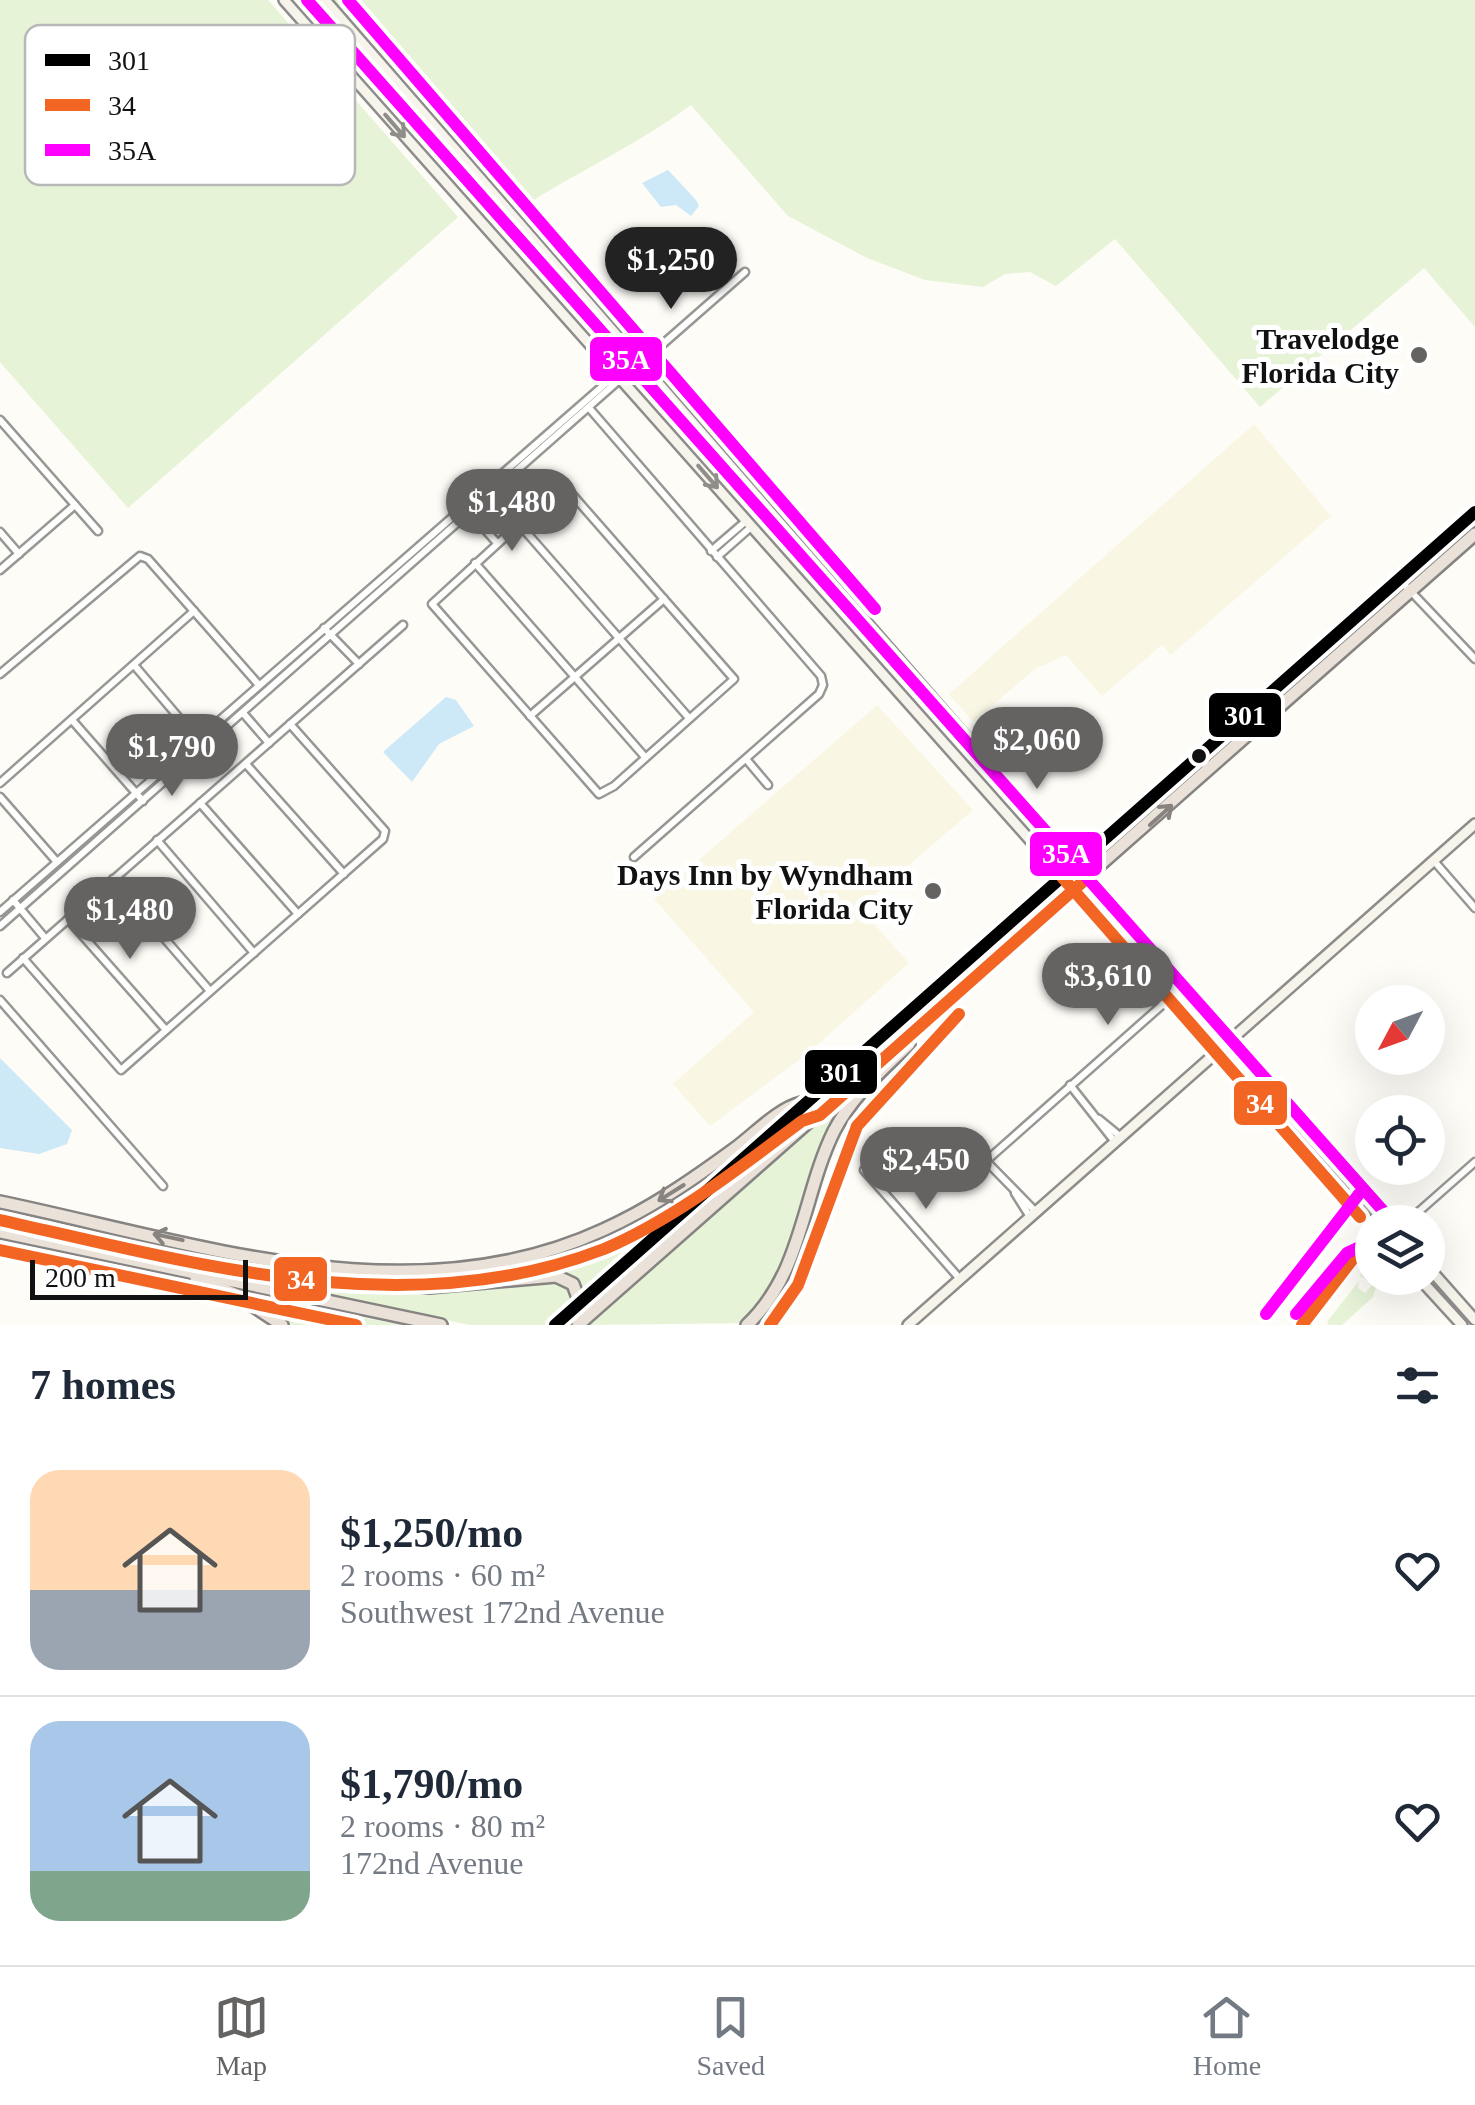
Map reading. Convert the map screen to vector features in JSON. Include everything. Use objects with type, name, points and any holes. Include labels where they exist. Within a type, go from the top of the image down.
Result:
[{"type":"highway","points":[[555,1325],[1475,512]]},
{"type":"highway","points":[[575,1325],[1076,891],[1475,534]]},
{"type":"highway","points":[[747,1325],[773,1296],[788,1268],[840,1120],[861,1091],[934,1021],[945,1004]]},
{"type":"highway","points":[[0,1202],[264,1257],[396,1273],[476,1268],[529,1257],[580,1240],[641,1211],[794,1105],[810,1101]]},
{"type":"highway","points":[[0,1232],[441,1325]]},
{"type":"highway","points":[[264,1257],[284,1267],[388,1285],[469,1286],[556,1276],[573,1284],[581,1302],[575,1325]]},
{"type":"highway","points":[[179,1269],[237,1296],[282,1325]]},
{"type":"main road","points":[[284,0],[306,25]]},
{"type":"main road","points":[[325,0],[347,25]]},
{"type":"main road","points":[[355,35],[1373,1205]]},
{"type":"main road","points":[[355,80],[1355,1205]]},
{"type":"main road","points":[[879,672],[898,662]]},
{"type":"main road","points":[[887,681],[898,662]]},
{"type":"main road","points":[[908,1325],[1475,824]]},
{"type":"main road","points":[[1445,1286],[1475,1320]]},
{"type":"main road","points":[[1435,1295],[1462,1325]]},
{"type":"street","points":[[0,912],[312,638],[590,409],[745,272]]},
{"type":"street","points":[[0,926],[320,646],[605,384],[620,379]]},
{"type":"street","points":[[590,409],[822,680],[819,694],[634,857]]},
{"type":"street","points":[[0,420],[98,531]]},
{"type":"street","points":[[563,484],[734,678],[646,758],[598,794],[432,604],[518,524],[563,484]]},
{"type":"street","points":[[0,570],[75,505]]},
{"type":"street","points":[[468,510],[497,543]]},
{"type":"street","points":[[518,524],[690,718]]},
{"type":"street","points":[[714,554],[748,524]]},
{"type":"street","points":[[0,532],[19,554]]},
{"type":"street","points":[[0,674],[140,556],[148,559],[259,685]]},
{"type":"street","points":[[475,563],[646,758]]},
{"type":"street","points":[[1399,579],[1413,589],[1475,659]]},
{"type":"street","points":[[530,716],[664,599]]},
{"type":"street","points":[[0,783],[194,611]]},
{"type":"street","points":[[6,973],[403,625]]},
{"type":"street","points":[[324,628],[358,664]]},
{"type":"street","points":[[134,666],[197,739]]},
{"type":"street","points":[[243,713],[269,742]]},
{"type":"street","points":[[72,720],[143,801]]},
{"type":"street","points":[[23,958],[122,1070],[384,839],[385,831],[290,724]]},
{"type":"street","points":[[746,759],[768,785]]},
{"type":"street","points":[[246,764],[344,874]]},
{"type":"street","points":[[0,798],[57,862]]},
{"type":"street","points":[[200,803],[298,914]]},
{"type":"street","points":[[157,840],[254,953]]},
{"type":"street","points":[[1434,860],[1475,908]]},
{"type":"street","points":[[112,879],[210,991]]},
{"type":"street","points":[[13,900],[45,938]]},
{"type":"street","points":[[68,919],[166,1030]]},
{"type":"street","points":[[1034,1214],[986,1161],[1170,998]]},
{"type":"street","points":[[0,1000],[163,1186]]},
{"type":"street","points":[[1070,1085],[1118,1140]]},
{"type":"street","points":[[1426,1205],[1475,1162]]},
{"type":"street","points":[[864,1170],[960,1279]]},
{"type":"shaded area","points":[[1254,424],[1331,516],[1171,655],[1162,645],[1102,696],[1066,655],[1035,669],[973,722],[949,694]]},
{"type":"shaded area","points":[[877,705],[973,810],[872,897],[865,914],[909,963],[806,1055],[710,1126],[673,1084],[754,1012],[654,899]]},
{"type":"green space","points":[[0,0],[268,0],[290,25],[25,25],[25,185],[355,185],[355,99],[458,217],[128,508],[0,362]]},
{"type":"green space","points":[[334,0],[1475,0],[1475,327],[1424,268],[1260,407],[1115,239],[1056,286],[1030,272],[1005,274],[983,287],[925,280],[867,258],[788,216],[691,105],[520,209]]},
{"type":"green space","points":[[846,1097],[849,1100],[773,1289],[744,1323],[589,1325]]},
{"type":"green space","points":[[687,1191],[582,1290],[575,1279],[557,1271],[433,1283],[385,1278],[468,1273],[543,1257],[614,1229]]},
{"type":"green space","points":[[0,1212],[354,1284],[431,1290],[562,1280],[577,1296],[544,1325],[470,1325],[0,1224]]},
{"type":"green space","points":[[1355,1286],[1355,1295],[1374,1295],[1342,1325],[1327,1322]]},
{"type":"green space","points":[[247,1297],[404,1325],[291,1325]]},
{"type":"water","points":[[668,170],[699,206],[691,216],[676,205],[661,207],[642,183]]},
{"type":"water","points":[[446,697],[456,700],[474,726],[439,744],[412,782],[383,752]]},
{"type":"water","points":[[0,1058],[72,1130],[67,1144],[39,1154],[0,1148]]},
{"type":"waterway","points":[[305,0],[327,25]]},
{"type":"waterway","points":[[355,57],[604,342]]},
{"type":"transit line","name":"35A","points":[[307,0],[329,25]]},
{"type":"transit line","name":"35A","points":[[348,0],[875,609]]},
{"type":"transit line","name":"35A","points":[[355,54],[1378,1205]]},
{"type":"transit line","name":"301","points":[[555,1325],[1475,512]]},
{"type":"transit line","name":"34","points":[[1062,877],[1355,1211]]},
{"type":"transit line","name":"34","points":[[0,1220],[226,1269],[302,1280],[379,1285],[455,1283],[530,1271],[604,1249],[682,1207],[802,1121],[820,1115],[1087,878]]},
{"type":"transit line","name":"34","points":[[770,1325],[798,1285],[857,1126],[959,1014]]},
{"type":"transit line","name":"35A","points":[[1266,1314],[1359,1194]]},
{"type":"transit line","name":"35A","points":[[1296,1314],[1347,1253],[1355,1249]]},
{"type":"transit line","name":"34","points":[[0,1250],[356,1325]]},
{"type":"transit line","name":"34","points":[[1302,1325],[1355,1256]]},
{"type":"place","name":"Travelodge Florida City","points":[[1419,355]]},
{"type":"place","name":"Days Inn by Wyndham Florida City","points":[[933,891]]}]
